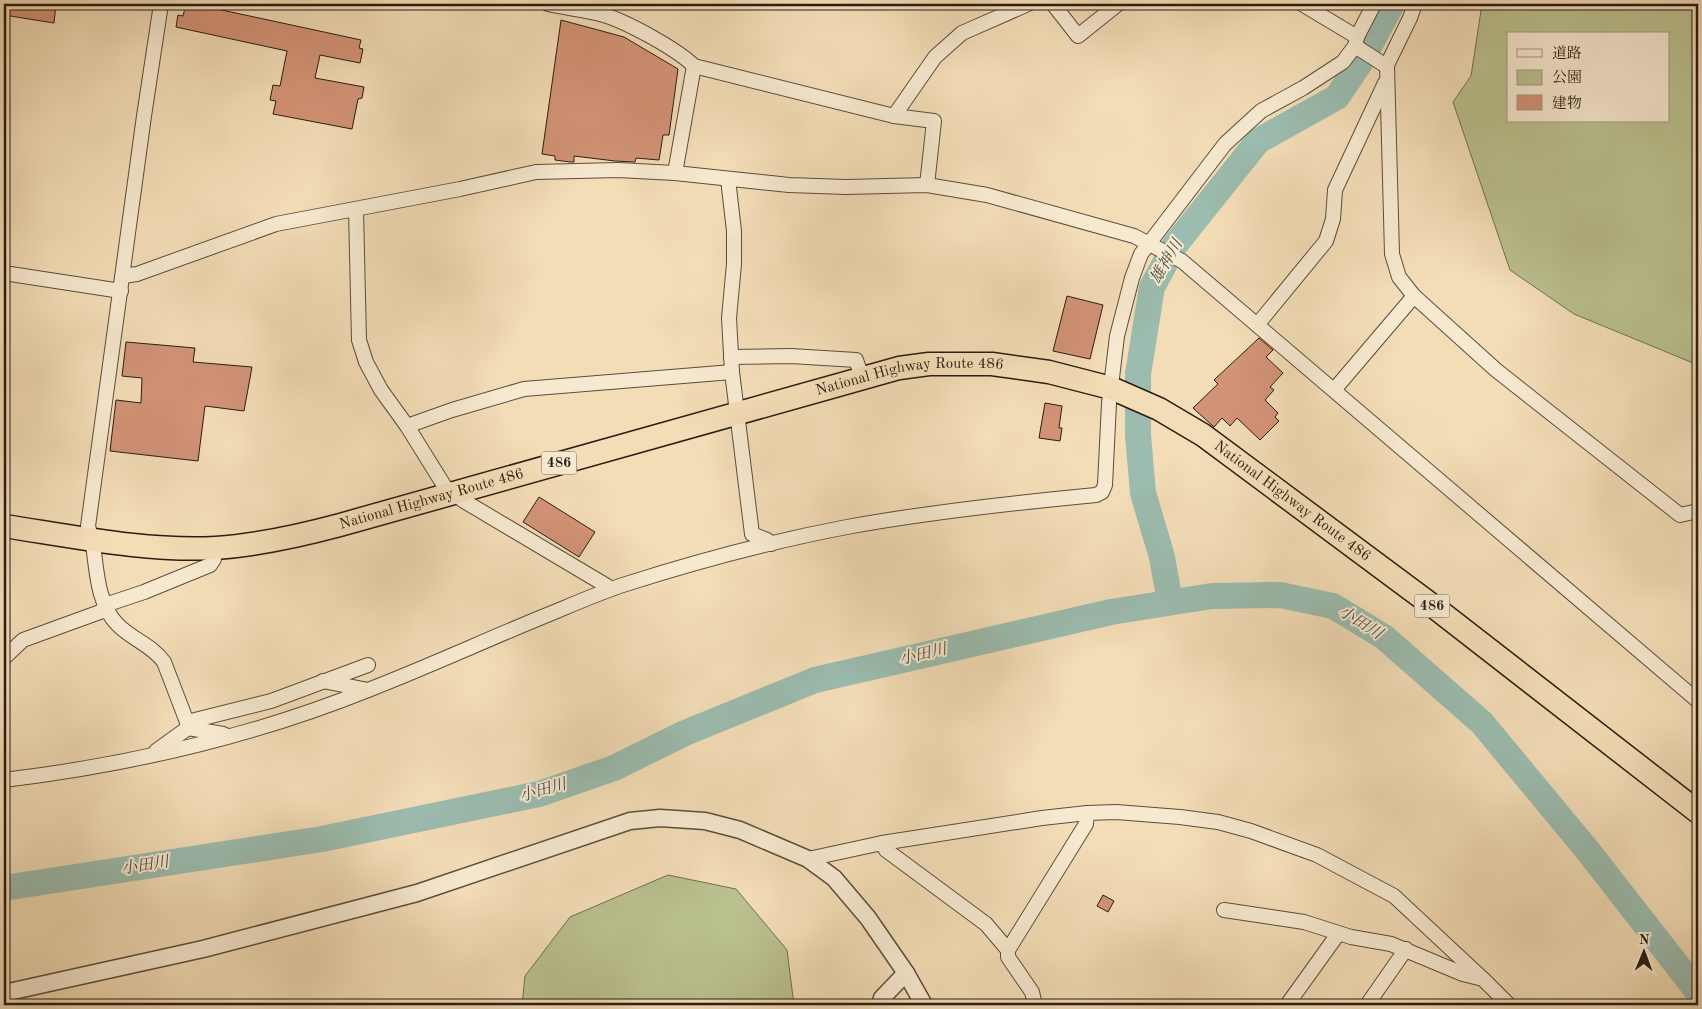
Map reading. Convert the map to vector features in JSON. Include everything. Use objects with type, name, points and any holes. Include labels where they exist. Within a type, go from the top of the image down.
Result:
[{"type":"highway","name":"National Highway Route 486","points":[[4,526],[159,547],[214,548],[252,545],[296,536],[899,368],[929,364],[992,364],[1049,372],[1114,390],[1159,409],[1203,435],[1421,598],[1698,812]]},
{"type":"street","points":[[161,4],[88,526],[94,551],[95,569],[109,615],[118,626],[158,653],[164,662],[187,725]]},
{"type":"street","points":[[548,4],[605,16],[644,34],[686,59],[694,66],[894,116],[934,121],[927,185]]},
{"type":"street","points":[[894,116],[935,57],[962,33],[1028,4]]},
{"type":"street","points":[[1053,4],[1078,36],[1118,4]]},
{"type":"street","points":[[1302,4],[1385,65]]},
{"type":"street","points":[[4,780],[102,766],[229,738],[368,690],[610,589],[692,564],[845,527],[1002,504],[1096,495],[1102,492],[1105,484],[1114,390],[1116,336],[1132,278],[1141,254],[1151,245],[1224,144],[1261,111],[1343,62],[1358,44],[1374,4]]},
{"type":"street","points":[[1415,4],[1385,65],[1392,254],[1399,277],[1414,296],[1496,370],[1680,515],[1698,511]]},
{"type":"street","points":[[675,172],[694,66]]},
{"type":"street","points":[[1257,325],[1326,241],[1333,219],[1335,190],[1387,80]]},
{"type":"street","points":[[123,276],[137,274],[276,224],[356,210],[536,172],[618,170],[675,172],[789,185],[846,187],[927,185],[987,195],[1134,236],[1182,262],[1698,701]]},
{"type":"street","points":[[728,179],[734,231],[734,264],[729,318],[732,372],[752,534],[767,540],[771,544]]},
{"type":"street","points":[[356,210],[359,340],[366,362],[381,390],[407,426],[445,487],[464,501],[610,589]]},
{"type":"street","points":[[4,274],[120,291]]},
{"type":"street","points":[[1334,390],[1414,296]]},
{"type":"street","points":[[731,357],[791,356],[856,360],[862,377]]},
{"type":"street","points":[[407,426],[452,410],[524,389],[732,372]]},
{"type":"street","points":[[4,658],[23,640],[100,612],[111,603],[144,592],[210,565],[214,559],[214,548]]},
{"type":"street","points":[[153,755],[158,748],[170,742],[187,725],[271,701],[368,664]]},
{"type":"street","points":[[322,681],[368,690]]},
{"type":"street","points":[[187,725],[223,734],[229,738]]},
{"type":"street","points":[[1035,1005],[1032,992],[1008,956],[1008,950],[1086,824],[1088,813]]},
{"type":"street","points":[[808,859],[882,843],[1042,818],[1088,813],[1126,813],[1218,822],[1251,831],[1317,855],[1394,896],[1509,1005]]},
{"type":"street","points":[[4,993],[203,949],[417,893],[630,820],[660,818],[705,821],[740,830],[808,859],[834,878],[868,918],[906,974],[924,1005]]},
{"type":"street","points":[[882,843],[886,850],[986,924],[1008,950]]},
{"type":"street","points":[[1224,910],[1304,922],[1338,934],[1391,944],[1463,974],[1483,979]]},
{"type":"street","points":[[1287,1005],[1338,934]]},
{"type":"street","points":[[1368,1005],[1406,950]]},
{"type":"street","points":[[880,1005],[882,998],[906,974]]},
{"type":"green space","points":[[1482,4],[1698,4],[1698,365],[1574,314],[1510,270],[1453,102],[1471,76]]},
{"type":"green space","points":[[668,875],[736,889],[787,950],[794,1005],[522,1005],[525,976],[570,917]]},
{"type":"building","points":[[4,4],[56,4],[54,23],[4,15]]},
{"type":"building","points":[[186,4],[194,4],[361,40],[359,48],[363,49],[360,63],[320,55],[315,78],[364,87],[362,98],[358,99],[352,129],[273,114],[276,101],[270,100],[273,85],[280,86],[287,51],[176,27],[178,15],[183,16]]},
{"type":"building","points":[[561,20],[624,37],[678,69],[669,135],[663,135],[659,160],[636,158],[635,162],[574,156],[574,162],[570,162],[555,160],[555,156],[542,154]]},
{"type":"building","points":[[1067,296],[1103,305],[1090,359],[1053,351]]},
{"type":"building","points":[[1259,338],[1273,350],[1266,357],[1283,373],[1270,387],[1274,390],[1265,400],[1278,413],[1275,417],[1279,421],[1260,440],[1237,418],[1230,426],[1222,418],[1214,427],[1193,408],[1218,384],[1214,380]]},
{"type":"building","points":[[126,342],[195,348],[193,362],[252,367],[244,411],[205,406],[198,461],[110,451],[116,400],[141,403],[142,378],[122,376]]},
{"type":"building","points":[[1045,403],[1062,406],[1059,428],[1062,428],[1060,441],[1039,438]]},
{"type":"building","points":[[539,497],[595,532],[579,557],[523,522]]},
{"type":"building","points":[[1103,895],[1114,901],[1108,912],[1097,906]]},
{"type":"waterway","name":"雄神川","points":[[1170,602],[1162,557],[1143,493],[1138,435],[1138,374],[1152,287],[1175,245],[1258,141],[1337,97],[1360,63],[1392,4]]},
{"type":"waterway","name":"小田川","points":[[4,888],[322,839],[539,794],[614,768],[685,733],[815,680],[1111,612],[1212,596],[1280,595],[1333,606],[1384,637],[1482,723],[1588,851],[1698,992]]}]
